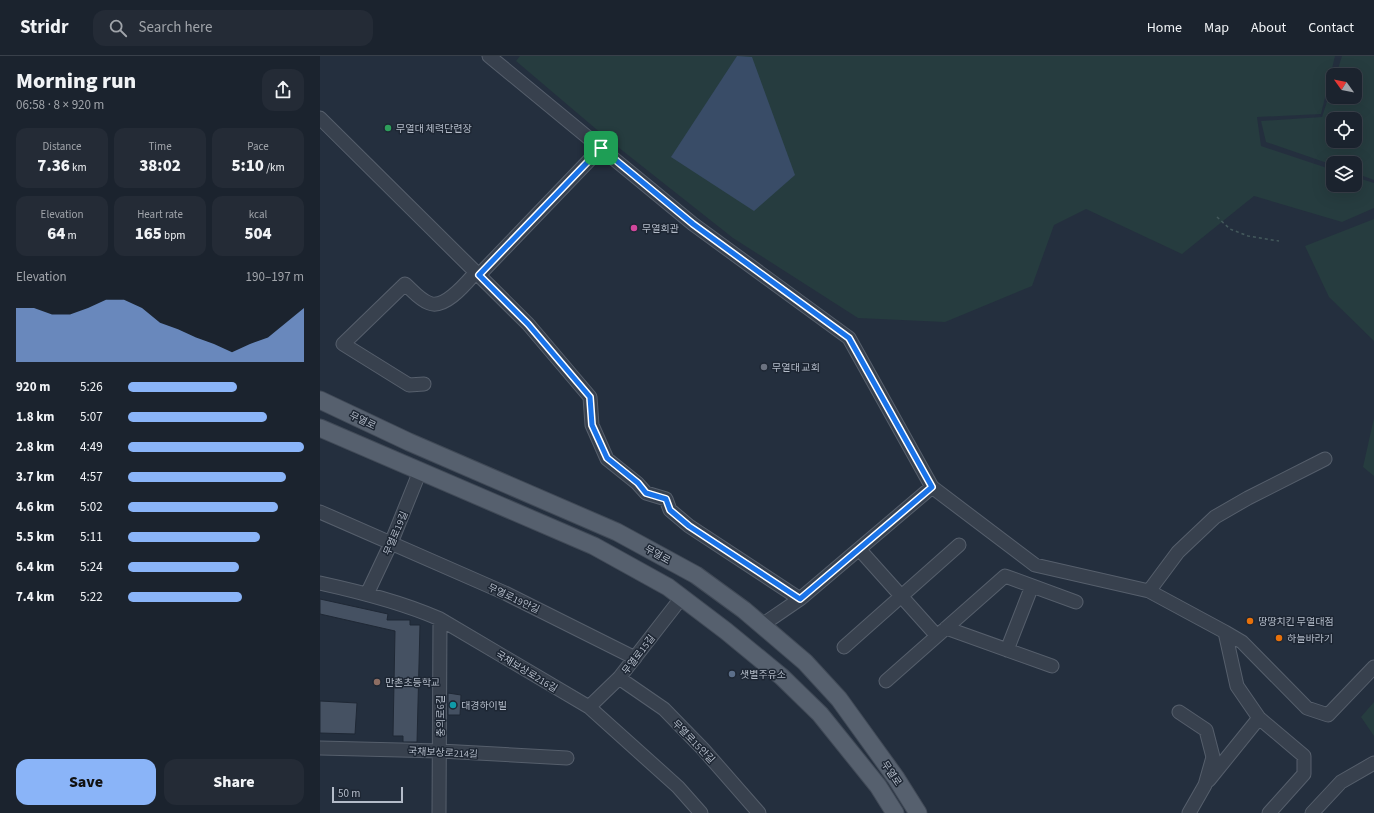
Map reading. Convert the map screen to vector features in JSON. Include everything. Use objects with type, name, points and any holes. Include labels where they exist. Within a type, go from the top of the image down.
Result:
[{"type":"main road","name":"무열로","points":[[320,400],[409,442],[617,532],[696,575],[744,610],[805,662],[839,699],[896,778],[918,813]]},
{"type":"main road","name":"무열로","points":[[320,428],[594,546],[668,587],[782,677],[820,714],[878,786],[892,812]]},
{"type":"main road","points":[[739,643],[762,625]]},
{"type":"street","points":[[489,56],[693,224],[849,338],[932,487],[1035,565],[1149,591],[1242,642],[1307,708],[1328,714],[1374,667]]},
{"type":"street","points":[[320,118],[528,324],[590,397],[592,425],[607,458],[638,483],[646,493],[666,499],[670,510],[689,526],[800,599]]},
{"type":"street","points":[[424,384],[409,385],[343,344],[405,284],[429,304],[438,304],[454,295],[478,274],[601,148]]},
{"type":"street","points":[[1149,591],[1178,552],[1215,517],[1248,498],[1325,459]]},
{"type":"street","name":"무열로19길","points":[[368,594],[391,543],[420,471]]},
{"type":"street","points":[[762,625],[800,599],[932,487]]},
{"type":"street","name":"무열로19안길","points":[[320,512],[505,593],[635,658]]},
{"type":"street","points":[[844,647],[959,545]]},
{"type":"street","points":[[859,549],[901,596],[942,632],[1007,650],[1052,666]]},
{"type":"street","points":[[886,681],[1004,576],[1076,602]]},
{"type":"street","name":"국채보상로216길","points":[[320,583],[368,594],[415,608],[440,619],[589,707],[678,788],[702,813]]},
{"type":"street","points":[[1007,650],[1032,586]]},
{"type":"street","name":"무열로15길","points":[[589,707],[619,678],[682,597]]},
{"type":"street","name":"충의로6길","points":[[439,813],[440,619]]},
{"type":"street","points":[[1226,632],[1237,686],[1260,718],[1304,756],[1304,774],[1269,813]]},
{"type":"street","name":"무열로15안길","points":[[619,678],[664,709],[703,749],[759,813]]},
{"type":"street","points":[[1179,712],[1206,730],[1213,757],[1205,785]]},
{"type":"street","points":[[1189,813],[1205,785],[1260,718]]},
{"type":"street","name":"국채보상로214길","points":[[320,748],[440,751],[567,758]]},
{"type":"street","points":[[1312,813],[1341,782],[1374,763]]},
{"type":"path","points":[[1217,217],[1230,229],[1248,236],[1279,241]]},
{"type":"green space","points":[[520,56],[1335,56],[1332,68],[1326,68],[1326,93],[1321,114],[1257,117],[1261,146],[1326,168],[1326,192],[1362,192],[1362,179],[1374,183],[1374,208],[1342,222],[1254,196],[1182,254],[1086,209],[1054,225],[1032,286],[945,322],[858,318],[733,238],[609,140],[516,61]]},
{"type":"green space","points":[[1342,56],[1374,56],[1374,180],[1362,176],[1362,156],[1326,156],[1326,163],[1266,142],[1261,121],[1322,117],[1326,104],[1362,104],[1362,68],[1338,68]]},
{"type":"green space","points":[[1374,219],[1374,341],[1329,297],[1305,246]]},
{"type":"green space","points":[[1374,418],[1374,476],[1363,467]]},
{"type":"green space","points":[[1374,702],[1374,736],[1361,717]]},
{"type":"water","points":[[737,56],[752,57],[795,175],[754,211],[671,157]]},
{"type":"building","points":[[320,599],[388,614],[387,620],[410,620],[410,625],[420,625],[417,742],[403,742],[403,736],[393,736],[395,631],[320,614]]},
{"type":"building","name":"대경하이빌","points":[[448,693],[461,695],[460,715],[448,715]]},
{"type":"building","points":[[320,701],[357,703],[355,734],[320,733]]},
{"type":"place","name":"무열대 체력단련장","points":[[388,128]]},
{"type":"place","name":"무열회관","points":[[634,228]]},
{"type":"place","name":"무열대 교회","points":[[764,367]]},
{"type":"place","name":"땅땅치킨 무열대점","points":[[1250,621]]},
{"type":"place","name":"하늘바라기","points":[[1279,638]]},
{"type":"place","name":"샛별주유소","points":[[732,674]]},
{"type":"place","name":"만촌초등학교","points":[[377,682]]},
{"type":"place","name":"대경하이빌","points":[[453,705]]},
{"type":"route","points":[[601,148],[693,224],[849,338],[932,487],[800,599],[689,526],[670,510],[666,499],[646,493],[638,483],[607,458],[592,425],[590,397],[528,324],[479,275],[601,148]]}]
